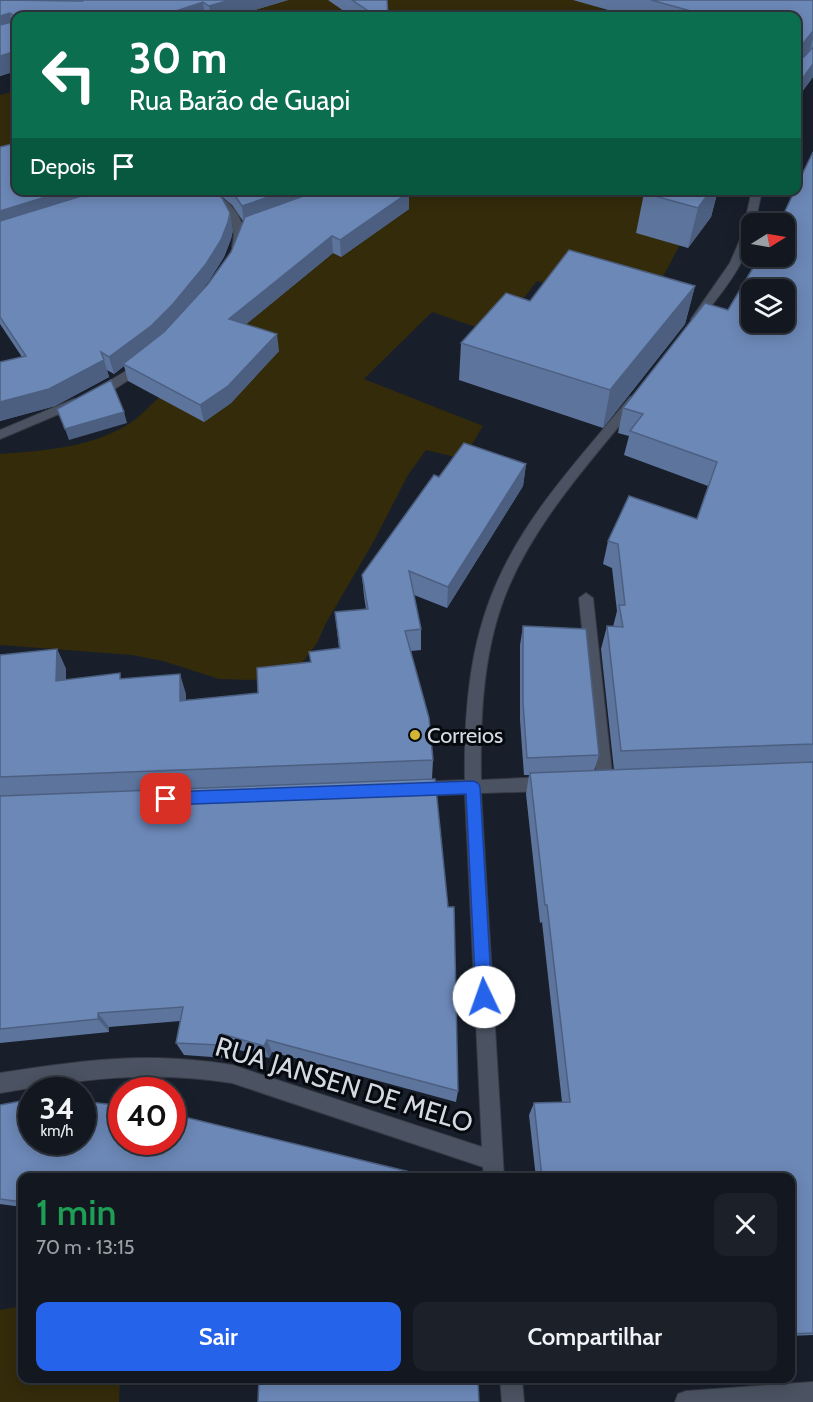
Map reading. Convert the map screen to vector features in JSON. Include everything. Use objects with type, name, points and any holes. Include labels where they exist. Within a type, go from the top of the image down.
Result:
[{"type":"street","points":[[209,195],[230,211],[246,228],[231,260]]},
{"type":"street","points":[[690,327],[735,263],[747,234],[756,195]]},
{"type":"street","points":[[0,435],[56,412],[117,382],[151,357]]},
{"type":"street","points":[[493,1169],[473,787],[473,721],[479,679],[491,618],[501,588],[515,559],[546,511],[641,391]]},
{"type":"street","points":[[586,598],[605,782]]},
{"type":"street","points":[[402,790],[557,784]]},
{"type":"street","name":"RUA JANSEN DE MELO","points":[[0,1083],[130,1065],[196,1067],[232,1074],[493,1169]]},
{"type":"street","points":[[511,1383],[513,1402]]},
{"type":"street","points":[[686,1402],[813,1393]]},
{"type":"shaded area","points":[[257,0],[579,0],[610,12],[252,12]]},
{"type":"shaded area","points":[[12,92],[12,150],[0,152],[0,95]]},
{"type":"shaded area","points":[[396,195],[707,195],[646,308],[537,281],[496,334],[432,312],[364,379],[483,426],[463,459],[426,450],[408,475],[317,643],[302,663],[269,677],[252,680],[219,679],[163,661],[132,655],[0,645],[0,454],[71,446],[120,429],[136,419],[268,296]]},
{"type":"shaded area","points":[[18,1307],[18,1383],[120,1383],[119,1402],[0,1402],[0,1310]]},
{"type":"building","points":[[0,0],[230,0],[209,6],[203,2],[173,12],[12,12],[12,14],[0,16]]},
{"type":"building","points":[[352,0],[387,0],[388,12],[370,12]]},
{"type":"building","points":[[651,0],[813,0],[813,31],[801,46],[801,12],[694,12]]},
{"type":"building","points":[[12,22],[12,52],[0,56],[0,25]]},
{"type":"building","points":[[813,47],[813,64],[801,81],[801,57],[804,57]]},
{"type":"building","points":[[12,144],[12,195],[52,195],[0,211],[0,147]]},
{"type":"building","points":[[813,152],[813,744],[621,751],[607,626],[623,627],[619,605],[625,605],[618,544],[608,541],[629,496],[697,519],[717,462],[630,431],[643,414],[623,408],[705,303],[728,310],[741,288],[741,333],[795,333],[795,279],[746,279],[753,267],[795,267],[795,213],[784,213],[793,195],[801,195],[801,177]]},
{"type":"building","points":[[85,195],[219,195],[230,213],[221,240],[206,264],[173,304],[151,326],[109,357],[101,352],[104,360],[49,389],[0,402],[0,362],[26,356],[0,317],[0,221]]},
{"type":"building","points":[[234,195],[274,195],[242,206]]},
{"type":"building","points":[[306,195],[405,195],[340,240],[332,236],[229,319],[277,334],[228,386],[200,405],[123,364],[164,332],[208,284],[231,252],[245,217]]},
{"type":"building","points":[[651,195],[707,195],[698,208]]},
{"type":"building","points":[[569,250],[695,286],[610,390],[461,343],[506,293],[530,301]]},
{"type":"building","points":[[111,380],[124,412],[65,429],[57,409]]},
{"type":"building","points":[[464,443],[526,464],[448,587],[409,571],[421,629],[405,631],[429,718],[433,760],[0,777],[0,655],[57,649],[56,681],[120,673],[120,679],[180,674],[180,701],[258,693],[257,668],[311,662],[309,652],[340,648],[335,612],[368,609],[362,575],[434,475],[439,477]]},
{"type":"building","points":[[523,626],[586,629],[599,755],[527,758],[523,702]]},
{"type":"building","points":[[813,762],[813,1333],[795,1334],[795,1173],[541,1173],[534,1103],[570,1102],[530,773]]},
{"type":"building","points":[[435,779],[448,907],[454,907],[458,1091],[267,1040],[264,1046],[222,1034],[220,1045],[176,1043],[183,1007],[98,1013],[98,1019],[0,1029],[0,796]]},
{"type":"building","points":[[18,1102],[18,1155],[96,1155],[96,1103],[108,1104],[108,1155],[186,1155],[186,1117],[414,1173],[18,1173],[18,1201],[0,1199],[0,1105]]},
{"type":"building","points":[[259,1383],[478,1383],[479,1402],[258,1402]]},
{"type":"place","name":"Correios","points":[[415,735]]},
{"type":"route","points":[[166,799],[473,787],[484,997]]}]
